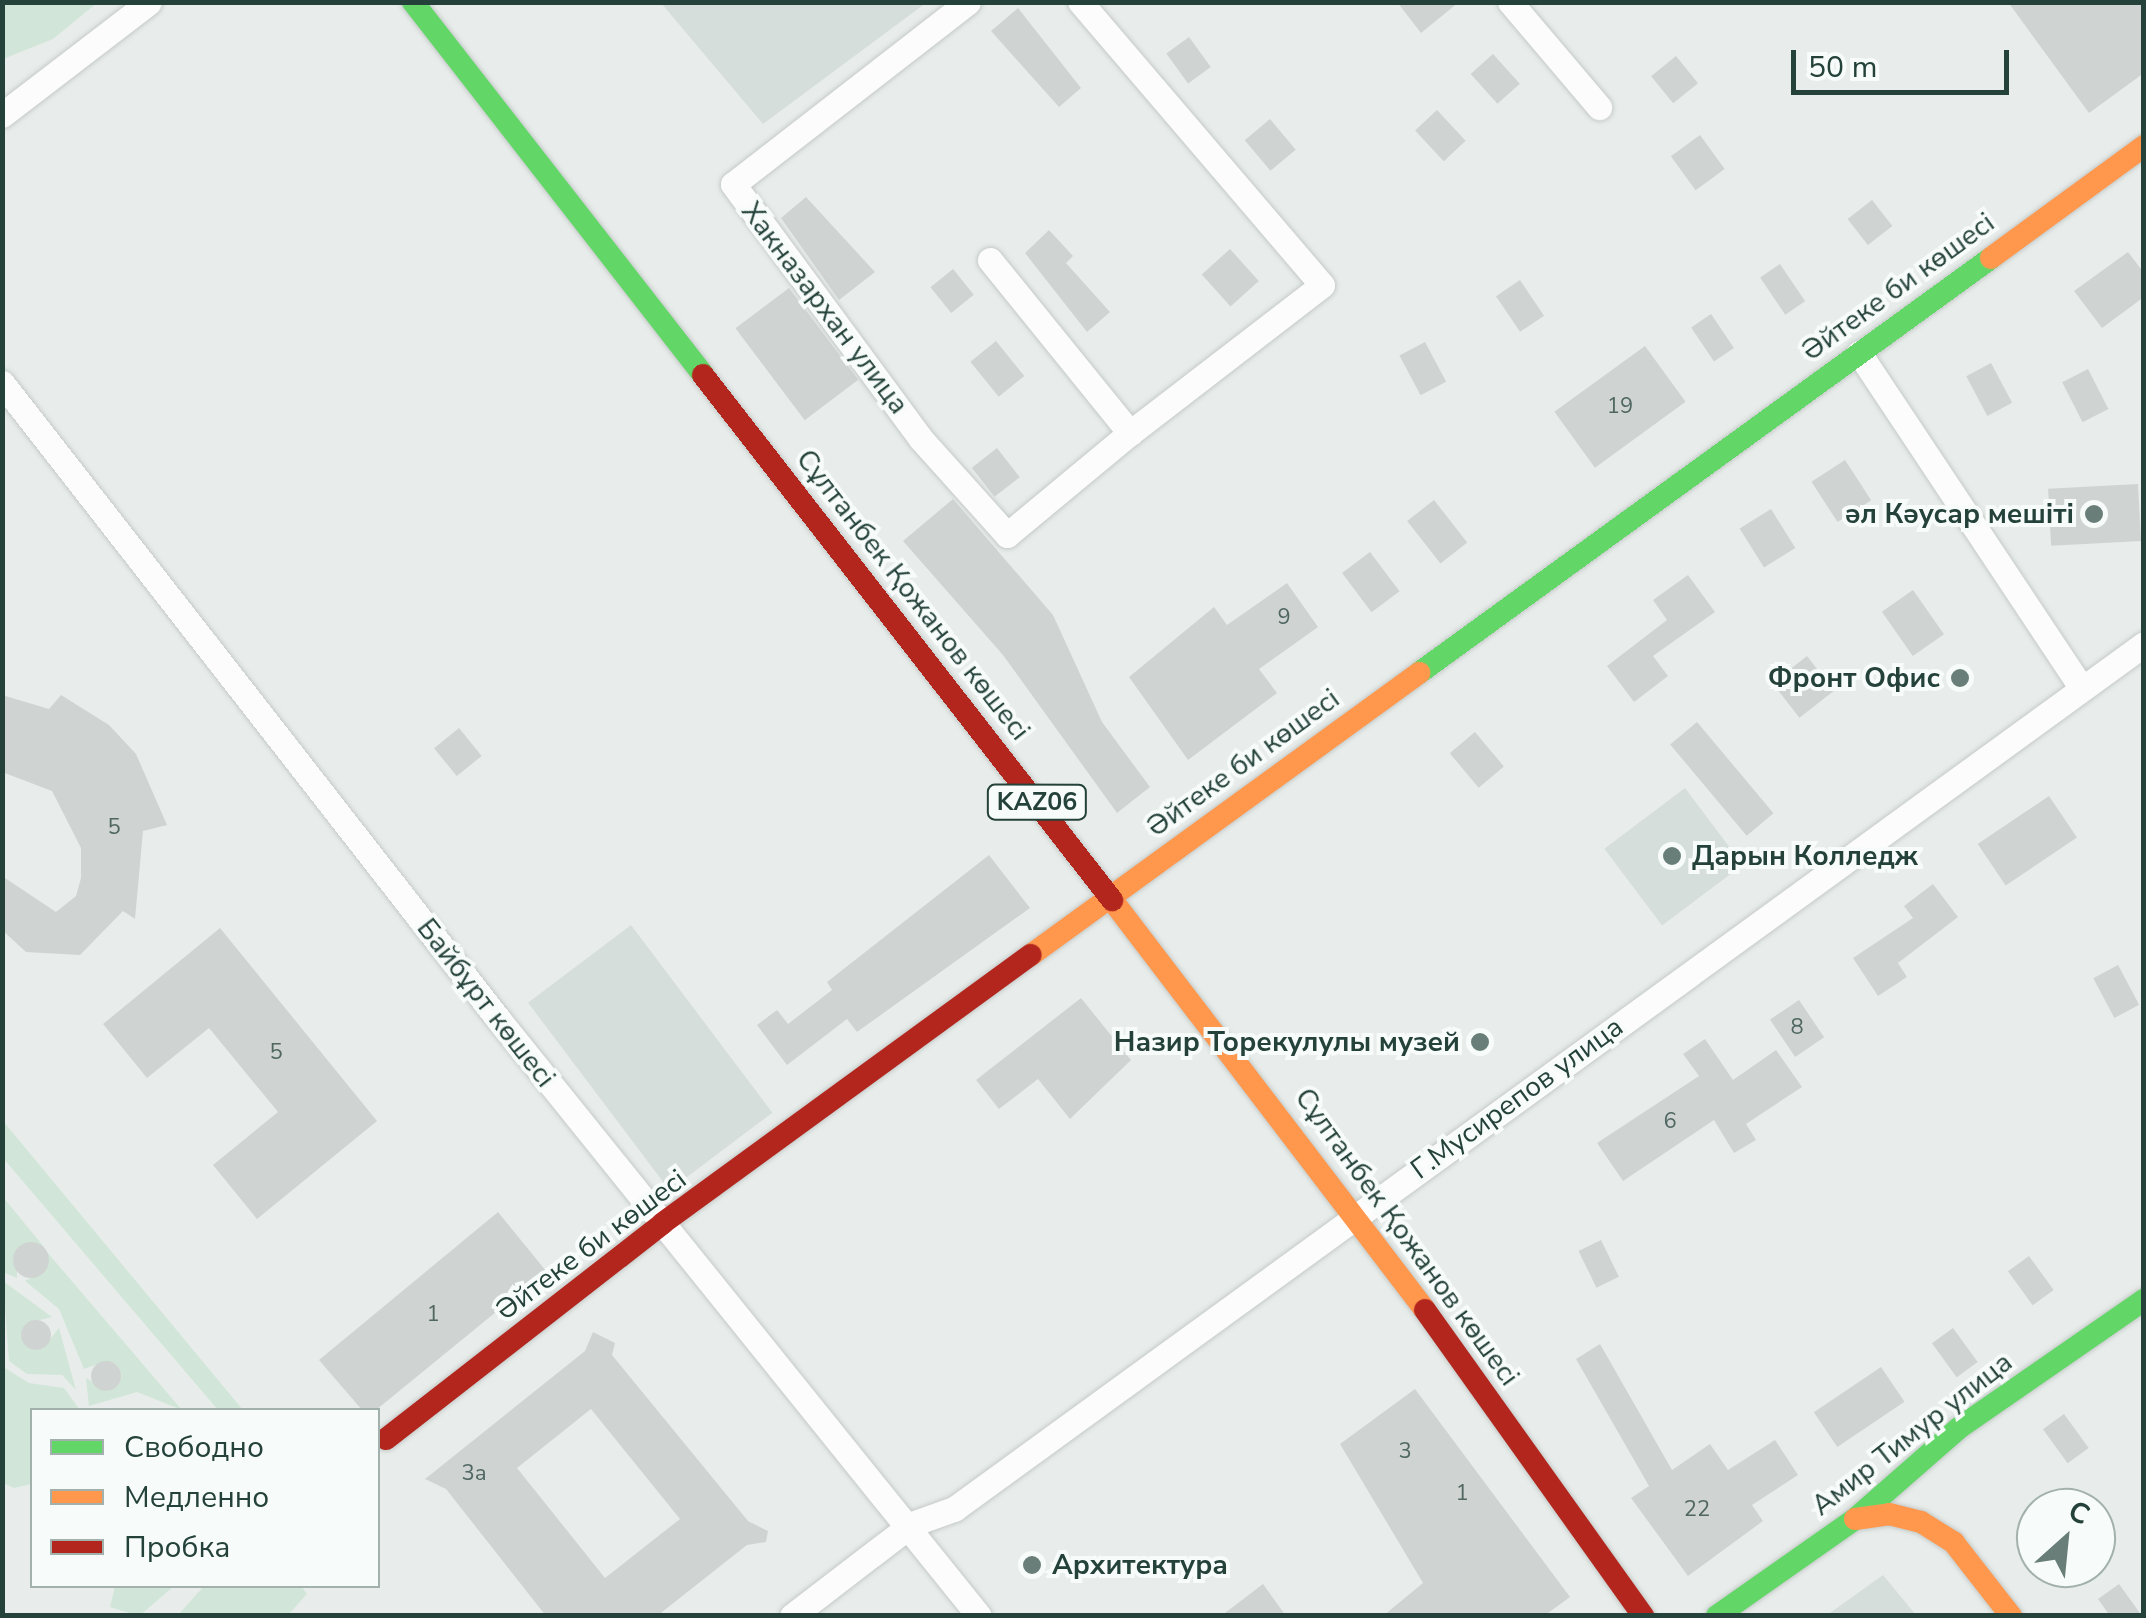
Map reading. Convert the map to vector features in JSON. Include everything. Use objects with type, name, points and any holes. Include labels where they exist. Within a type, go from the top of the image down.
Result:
[{"type":"main road","name":"Сұлтанбек Қожанов көшесі","points":[[413,2],[1357,1214],[1643,1616]]},
{"type":"main road","name":"Әйтеке би көшесі","points":[[386,1440],[663,1223],[2144,146]]},
{"type":"main road","name":"Амир Тимур улица","points":[[1717,1616],[1855,1518],[1960,1428],[2144,1300]]},
{"type":"main road","points":[[1855,1518],[1889,1514],[1921,1522],[1954,1543],[2010,1616]]},
{"type":"street","points":[[2,115],[149,2]]},
{"type":"street","name":"Хакназархан улица","points":[[968,2],[733,184],[922,439],[1007,535],[1130,433],[1322,285],[1080,2]]},
{"type":"street","points":[[1510,2],[1599,106]]},
{"type":"street","points":[[990,260],[1130,433]]},
{"type":"street","points":[[1858,353],[2082,687]]},
{"type":"street","name":"Байбұрт көшесі","points":[[2,382],[663,1223],[912,1524],[979,1616]]},
{"type":"street","name":"Г.Мусирепов улица","points":[[792,1616],[912,1524],[954,1509],[2144,644]]},
{"type":"shaded area","points":[[661,3],[926,3],[763,124]]},
{"type":"shaded area","name":"Дарын Колледж","points":[[1685,788],[1743,865],[1662,925],[1604,849]]},
{"type":"shaded area","points":[[631,925],[772,1113],[669,1190],[528,1003]]},
{"type":"shaded area","points":[[1883,1575],[1916,1615],[1827,1615]]},
{"type":"green space","points":[[3,2],[97,3],[53,39],[3,59]]},
{"type":"green space","points":[[3,1121],[241,1408],[216,1408],[3,1158]]},
{"type":"green space","points":[[3,1197],[44,1247],[17,1248],[17,1278],[3,1272]]},
{"type":"green space","points":[[47,1252],[180,1408],[137,1392],[89,1406],[86,1378],[107,1391],[121,1373],[106,1361],[84,1369],[59,1309],[25,1281],[46,1270]]},
{"type":"green space","points":[[3,1281],[52,1317],[27,1323],[22,1340],[42,1349],[59,1328],[76,1390],[62,1375],[27,1374],[9,1361]]},
{"type":"green space","points":[[2,1366],[29,1383],[64,1388],[79,1408],[30,1408],[30,1484],[14,1488],[3,1483]]},
{"type":"green space","points":[[115,1588],[172,1588],[139,1616],[110,1607]]},
{"type":"green space","points":[[202,1588],[302,1588],[307,1594],[288,1615],[178,1615]]},
{"type":"building","points":[[1397,2],[1459,2],[1421,33]]},
{"type":"building","points":[[2008,2],[2144,2],[2144,73],[2089,113]]},
{"type":"building","points":[[1018,8],[1081,88],[1059,107],[991,31]]},
{"type":"building","points":[[1189,37],[1211,67],[1188,83],[1166,53]]},
{"type":"building","points":[[1493,54],[1520,84],[1497,104],[1471,74]]},
{"type":"building","points":[[1676,56],[1698,83],[1673,103],[1651,76]]},
{"type":"building","points":[[1437,110],[1466,141],[1444,161],[1415,130]]},
{"type":"building","points":[[1270,119],[1296,150],[1270,171],[1245,140]]},
{"type":"building","points":[[1700,135],[1725,169],[1696,190],[1671,156]]},
{"type":"building","points":[[806,197],[875,272],[839,300],[781,218]]},
{"type":"building","points":[[1872,200],[1892,226],[1868,245],[1848,219]]},
{"type":"building","points":[[1049,230],[1073,256],[1066,263],[1110,312],[1087,332],[1025,253]]},
{"type":"building","points":[[1230,249],[1259,281],[1231,306],[1202,274]]},
{"type":"building","points":[[2128,252],[2144,273],[2144,297],[2102,328],[2074,291]]},
{"type":"building","points":[[1780,264],[1805,301],[1785,315],[1760,277]]},
{"type":"building","points":[[953,269],[974,295],[951,313],[930,287]]},
{"type":"building","points":[[1520,280],[1544,316],[1520,332],[1496,296]]},
{"type":"building","points":[[789,288],[858,380],[805,420],[735,328]]},
{"type":"building","points":[[1711,314],[1734,348],[1714,361],[1691,327]]},
{"type":"building","points":[[996,341],[1024,376],[999,397],[970,362]]},
{"type":"building","points":[[1425,342],[1446,382],[1421,395],[1399,356]]},
{"type":"building","points":[[1645,346],[1686,402],[1595,468],[1554,412]]},
{"type":"building","points":[[1991,363],[2012,403],[1987,416],[1966,376]]},
{"type":"building","points":[[2088,369],[2108,409],[2083,422],[2062,382]]},
{"type":"building","points":[[997,448],[1020,477],[995,497],[972,468]]},
{"type":"building","points":[[1845,460],[1871,500],[1838,522],[1811,482]]},
{"type":"building","name":"әл Кәусар мешіті","points":[[2138,484],[2141,541],[2051,546],[2048,489]]},
{"type":"building","points":[[953,499],[1053,615],[1102,722],[1150,787],[1117,813],[1003,655],[903,541]]},
{"type":"building","points":[[1434,500],[1467,543],[1440,563],[1407,521]]},
{"type":"building","points":[[1771,509],[1795,548],[1764,568],[1740,529]]},
{"type":"building","points":[[1370,552],[1399,591],[1372,612],[1342,573]]},
{"type":"building","points":[[1688,575],[1715,612],[1653,656],[1668,676],[1634,702],[1607,666],[1667,620],[1653,600]]},
{"type":"building","points":[[1287,583],[1318,627],[1259,669],[1277,693],[1188,760],[1129,677],[1214,607],[1227,625]]},
{"type":"building","points":[[1913,590],[1944,634],[1913,656],[1882,612]]},
{"type":"building","points":[[1807,656],[1834,691],[1799,718],[1772,683]]},
{"type":"building","points":[[2,695],[49,709],[61,695],[109,725],[136,754],[167,825],[143,831],[135,919],[123,911],[80,955],[26,952],[2,930],[2,876],[56,912],[76,896],[81,878],[81,848],[52,791],[2,772]]},
{"type":"building","points":[[1697,722],[1773,813],[1747,836],[1670,744]]},
{"type":"building","points":[[459,728],[482,756],[457,776],[434,748]]},
{"type":"building","points":[[1475,732],[1504,766],[1479,788],[1450,753]]},
{"type":"building","points":[[2049,796],[2077,837],[2006,886],[1978,844]]},
{"type":"building","points":[[989,855],[1030,908],[857,1032],[847,1019],[787,1065],[757,1025],[777,1010],[788,1024],[832,990],[827,982]]},
{"type":"building","points":[[1933,884],[1958,917],[1898,963],[1907,977],[1878,996],[1853,958],[1913,918],[1904,906]]},
{"type":"building","points":[[220,928],[377,1121],[257,1219],[213,1165],[278,1112],[209,1028],[147,1078],[103,1024]]},
{"type":"building","points":[[2118,965],[2139,1005],[2114,1018],[2093,978]]},
{"type":"building","points":[[1081,998],[1131,1060],[1070,1119],[1038,1079],[999,1109],[976,1080]]},
{"type":"building","points":[[1799,1000],[1824,1037],[1795,1057],[1770,1020]]},
{"type":"building","points":[[1705,1039],[1733,1080],[1776,1050],[1802,1087],[1746,1124],[1756,1140],[1734,1153],[1714,1120],[1623,1181],[1597,1143],[1699,1076],[1683,1054]]},
{"type":"building","points":[[498,1212],[546,1271],[378,1408],[360,1408],[319,1360]]},
{"type":"building","points":[[1601,1240],[1619,1277],[1597,1288],[1579,1251]]},
{"type":"building","points":[[31,1242],[44,1247],[49,1260],[44,1273],[31,1278],[18,1273],[13,1260],[18,1247]]},
{"type":"building","points":[[2029,1256],[2054,1290],[2033,1305],[2008,1271]]},
{"type":"building","points":[[36,1320],[50,1329],[51,1335],[42,1349],[36,1350],[22,1341],[21,1335],[30,1321]]},
{"type":"building","points":[[1953,1328],[1978,1362],[1957,1377],[1932,1343]]},
{"type":"building","points":[[593,1332],[615,1343],[612,1355],[748,1521],[768,1531],[766,1542],[747,1545],[657,1616],[546,1616],[446,1489],[425,1479],[585,1351]],"holes":[[[591,1409],[680,1519],[605,1578],[517,1468]]]},
{"type":"building","points":[[1600,1344],[1672,1470],[1710,1444],[1728,1470],[1775,1440],[1798,1475],[1752,1505],[1763,1521],[1688,1576],[1631,1498],[1649,1486],[1576,1359]]},
{"type":"building","points":[[106,1361],[120,1370],[121,1376],[112,1390],[106,1391],[92,1382],[91,1376],[100,1362]]},
{"type":"building","points":[[1881,1367],[1904,1402],[1837,1447],[1814,1412]]},
{"type":"building","points":[[1415,1389],[1570,1597],[1544,1616],[1383,1616],[1423,1583],[1340,1444]]},
{"type":"building","points":[[2064,1414],[2089,1448],[2068,1463],[2043,1429]]},
{"type":"building","points":[[1263,1584],[1286,1616],[1221,1616]]},
{"type":"building","points":[[2119,1584],[2142,1616],[2110,1616],[2098,1599]]},
{"type":"traffic: fast","points":[[413,2],[703,375]]},
{"type":"traffic: fast","points":[[1419,673],[1991,258]]},
{"type":"traffic: fast","points":[[1717,1616],[1855,1519],[1959,1428],[2144,1300]]},
{"type":"traffic: slow","points":[[1991,258],[2144,146]]},
{"type":"traffic: slow","points":[[1031,955],[1419,673]]},
{"type":"traffic: slow","points":[[1112,900],[1425,1310]]},
{"type":"traffic: slow","points":[[1855,1519],[1889,1514],[1921,1522],[1954,1543],[2011,1616]]},
{"type":"traffic: jam","points":[[703,375],[1112,900]]},
{"type":"traffic: jam","points":[[386,1439],[663,1223],[1031,955]]},
{"type":"traffic: jam","points":[[1425,1310],[1643,1616]]},
{"type":"place","name":"әл Кәусар мешіті","points":[[2094,514]]},
{"type":"place","name":"Фронт Офис","points":[[1960,678]]},
{"type":"place","name":"Дарын Колледж","points":[[1672,856]]},
{"type":"place","name":"Назир Торекулулы музей","points":[[1480,1042]]},
{"type":"place","name":"Архитектура","points":[[1032,1565]]}]
